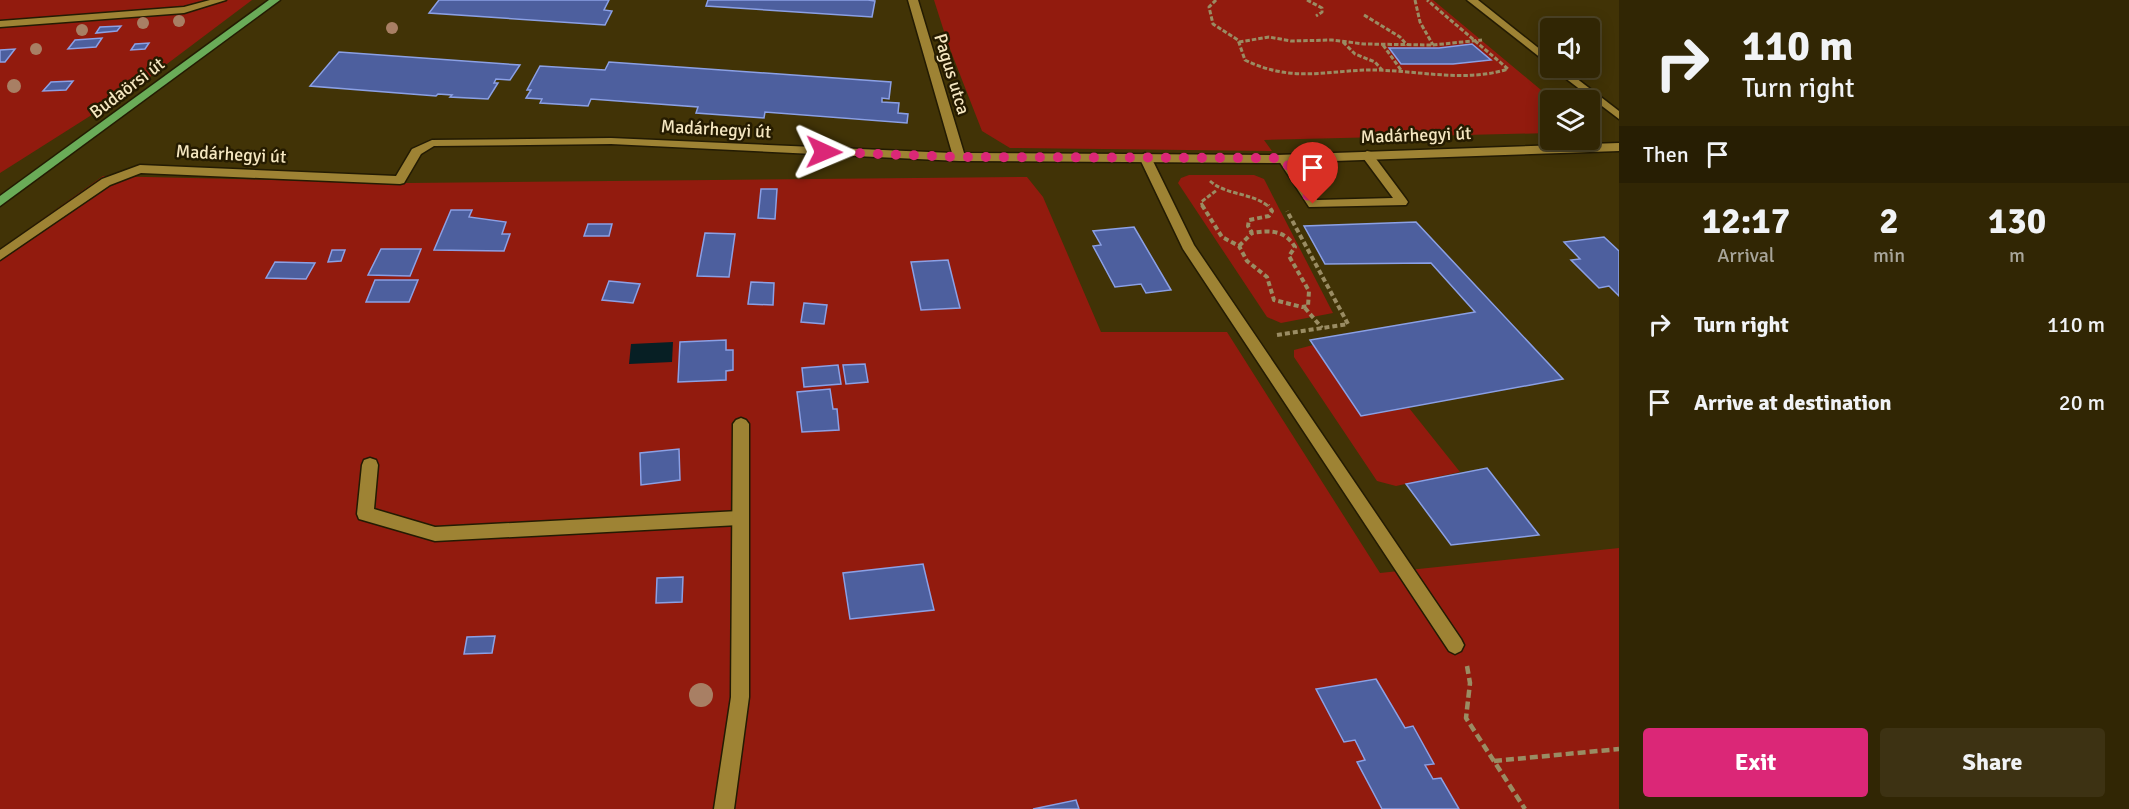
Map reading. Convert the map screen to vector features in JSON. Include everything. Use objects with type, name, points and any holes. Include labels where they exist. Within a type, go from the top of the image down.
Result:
[{"type":"main road","name":"Budaörsi út","points":[[0,202],[275,0]]},
{"type":"street","points":[[0,24],[184,10],[221,0]]},
{"type":"street","name":"Pagus utca","points":[[913,0],[959,157]]},
{"type":"street","points":[[1472,0],[1540,54]]},
{"type":"street","points":[[1570,78],[1619,116]]},
{"type":"street","name":"Madárhegyi út","points":[[0,256],[106,182],[140,169],[400,180],[416,152],[432,143],[611,141],[959,157],[1283,158],[1619,147]]},
{"type":"street","points":[[1283,158],[1313,204],[1402,202],[1367,155]]},
{"type":"street","points":[[1145,157],[1188,246],[1455,645]]},
{"type":"street","points":[[724,809],[740,697],[741,424]]},
{"type":"street","points":[[370,465],[365,514],[435,534],[740,518]]},
{"type":"path","points":[[1215,0],[1209,7],[1213,24],[1239,42],[1245,60],[1262,68],[1290,75],[1309,76],[1382,70],[1473,76],[1489,75],[1508,69],[1427,0]]},
{"type":"path","points":[[1307,0],[1322,8],[1322,12],[1316,16]]},
{"type":"path","points":[[1415,0],[1420,22],[1433,45]]},
{"type":"path","points":[[1364,15],[1400,37],[1407,45]]},
{"type":"path","points":[[1239,42],[1269,37],[1383,45],[1433,45],[1482,40]]},
{"type":"path","points":[[1342,41],[1355,54],[1376,62],[1382,70]]},
{"type":"path","points":[[1383,45],[1402,71]]},
{"type":"path","points":[[1204,173],[1217,190],[1256,199],[1270,206],[1272,211],[1269,216],[1248,221],[1252,232]]},
{"type":"path","points":[[1217,190],[1202,200],[1217,232],[1239,246],[1247,261],[1267,277],[1274,300],[1305,308],[1322,328]]},
{"type":"path","points":[[1276,336],[1348,324],[1283,203]]},
{"type":"path","points":[[1239,246],[1252,232],[1279,231],[1289,237],[1295,247]]},
{"type":"path","points":[[1295,247],[1306,247]]},
{"type":"path","points":[[1295,247],[1289,256],[1310,296],[1308,306],[1305,308]]},
{"type":"path","points":[[1455,645],[1468,667],[1470,683],[1466,718],[1525,809]]},
{"type":"path","points":[[1494,760],[1619,749]]},
{"type":"shaded area","points":[[0,0],[252,0],[139,85],[0,173]]},
{"type":"shaded area","points":[[934,0],[1433,0],[1541,90],[1540,133],[1264,140],[1272,151],[1010,148],[982,131],[948,44]]},
{"type":"shaded area","points":[[1189,175],[1254,175],[1264,179],[1333,313],[1281,323],[1267,317],[1178,183],[1181,178]]},
{"type":"shaded area","points":[[103,176],[409,183],[1027,177],[1043,197],[1101,332],[1227,332],[1380,573],[1619,548],[1619,809],[0,809],[0,249]]},
{"type":"shaded area","points":[[1313,345],[1361,416],[1409,408],[1460,472],[1396,486],[1377,481],[1294,357],[1294,350]]},
{"type":"water","points":[[673,342],[672,362],[629,364],[631,344]]},
{"type":"building","points":[[439,0],[609,0],[604,10],[612,11],[605,25],[429,13]]},
{"type":"building","points":[[708,0],[875,1],[872,17],[706,6]]},
{"type":"building","points":[[121,26],[117,31],[96,33],[100,27]]},
{"type":"building","points":[[102,38],[96,47],[68,49],[75,40]]},
{"type":"building","points":[[149,43],[145,49],[131,50],[135,44]]},
{"type":"building","points":[[1472,44],[1491,60],[1453,64],[1401,64],[1389,48],[1439,48]]},
{"type":"building","points":[[15,49],[5,62],[0,62],[0,50]]},
{"type":"building","points":[[339,52],[520,65],[510,80],[496,79],[494,83],[498,83],[488,99],[310,86]]},
{"type":"building","points":[[609,62],[891,82],[889,99],[882,98],[882,102],[899,103],[898,113],[908,114],[907,123],[765,112],[764,118],[696,113],[698,107],[591,99],[588,106],[540,103],[542,99],[526,98],[531,90],[527,90],[540,66],[605,70]]},
{"type":"building","points":[[73,81],[66,90],[43,91],[51,82]]},
{"type":"building","points":[[761,189],[777,189],[775,219],[758,218]]},
{"type":"building","points":[[451,210],[472,210],[469,217],[506,222],[502,234],[510,234],[504,251],[434,250]]},
{"type":"building","points":[[1416,222],[1563,379],[1361,416],[1310,340],[1475,312],[1431,263],[1325,264],[1304,226]]},
{"type":"building","points":[[588,224],[612,224],[609,236],[584,236]]},
{"type":"building","points":[[1134,227],[1171,290],[1146,293],[1141,284],[1115,287],[1093,246],[1101,245],[1093,231]]},
{"type":"building","points":[[705,233],[735,234],[729,277],[697,276]]},
{"type":"building","points":[[1604,237],[1619,251],[1619,296],[1609,286],[1599,288],[1571,260],[1580,259],[1564,242]]},
{"type":"building","points":[[381,249],[421,249],[410,276],[368,275]]},
{"type":"building","points":[[332,250],[345,250],[341,261],[328,262]]},
{"type":"building","points":[[948,260],[960,308],[921,310],[911,262]]},
{"type":"building","points":[[275,262],[315,263],[306,279],[266,278]]},
{"type":"building","points":[[375,280],[418,280],[409,302],[366,302]]},
{"type":"building","points":[[609,281],[640,284],[633,303],[602,300]]},
{"type":"building","points":[[751,282],[774,283],[773,305],[748,304]]},
{"type":"building","points":[[804,303],[827,305],[824,324],[801,322]]},
{"type":"building","points":[[726,340],[726,350],[733,350],[733,370],[726,371],[726,380],[678,382],[680,342]]},
{"type":"building","points":[[865,364],[868,382],[846,384],[843,365]]},
{"type":"building","points":[[838,365],[841,384],[804,387],[802,368]]},
{"type":"building","points":[[830,389],[833,409],[837,409],[839,430],[802,432],[797,392]]},
{"type":"building","points":[[679,449],[680,480],[641,485],[640,453]]},
{"type":"building","points":[[1487,468],[1539,535],[1451,545],[1406,484]]},
{"type":"building","points":[[923,564],[934,610],[850,619],[843,573]]},
{"type":"building","points":[[683,577],[682,602],[656,603],[657,578]]},
{"type":"building","points":[[495,636],[492,653],[464,654],[467,637]]},
{"type":"building","points":[[1376,679],[1405,728],[1413,726],[1434,764],[1425,765],[1433,779],[1441,778],[1459,809],[1382,809],[1357,762],[1365,760],[1355,740],[1344,742],[1316,689]]},
{"type":"building","points":[[1076,800],[1079,809],[1033,809]]},
{"type":"route","points":[[824,152],[959,157],[1283,158],[1313,204]]}]
